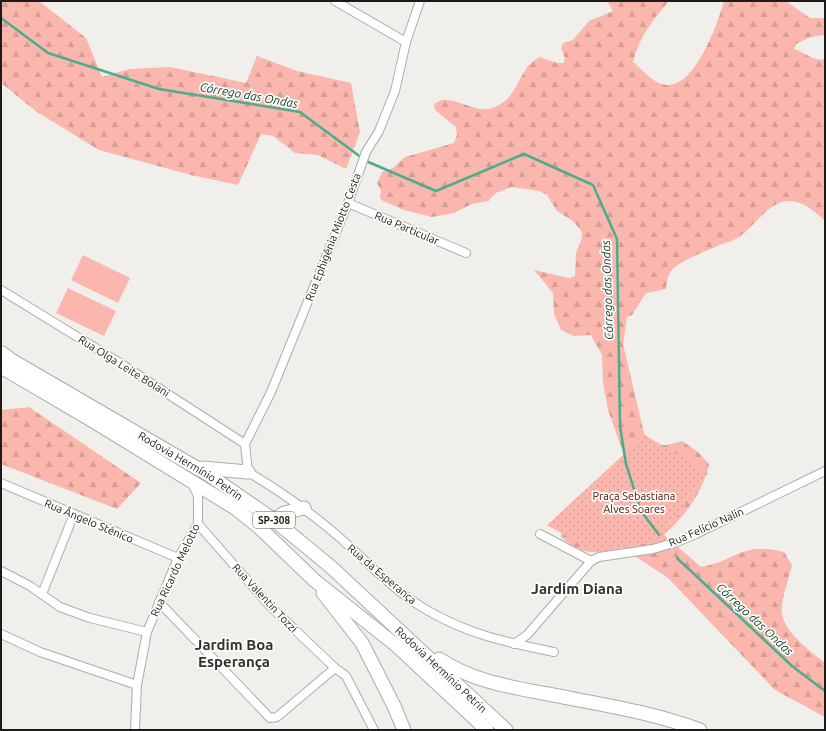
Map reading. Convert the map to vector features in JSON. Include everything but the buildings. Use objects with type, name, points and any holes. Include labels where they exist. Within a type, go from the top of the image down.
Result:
[{"type":"main road","name":"Rodovia Hermínio Petrin","points":[[3,358],[100,410],[209,475],[274,520],[331,567],[506,730]]},
{"type":"main road","name":"Rodovia Hermínio Petrin","points":[[3,358],[93,421],[226,502],[260,528],[314,580],[397,646],[487,730]]},
{"type":"main road","points":[[195,468],[248,472]]},
{"type":"main road","points":[[274,520],[284,513],[304,508]]},
{"type":"main road","points":[[314,580],[362,643],[394,706],[404,730]]},
{"type":"main road","points":[[387,618],[452,668],[478,679],[494,684],[637,712],[680,723],[700,730]]},
{"type":"street","points":[[335,1],[406,42]]},
{"type":"street","name":"Rua Ephigênia Miotto Cesta","points":[[248,472],[246,444],[271,392],[348,203],[354,182],[366,152],[379,131],[395,91],[406,42],[420,1]]},
{"type":"street","name":"Rua Particular","points":[[348,203],[466,253]]},
{"type":"street","name":"Rua Olga Leite Bolani","points":[[1,290],[246,444]]},
{"type":"street","name":"Rua Felício Nalin","points":[[591,561],[599,557],[653,549],[677,542],[825,471]]},
{"type":"street","name":"Rua da Esperança","points":[[248,472],[280,491],[304,508],[407,597],[426,610],[475,634],[554,652]]},
{"type":"street","name":"Rua Ricardo Melotto","points":[[135,730],[138,686],[147,632],[178,558],[198,524],[198,496],[192,482]]},
{"type":"street","name":"Rua Ângelo Stênico","points":[[1,483],[178,558]]},
{"type":"street","points":[[42,594],[74,514]]},
{"type":"street","name":"Rua Valentin Tozzi","points":[[198,524],[270,606],[335,668],[346,676],[374,730]]},
{"type":"street","points":[[514,644],[531,630],[591,561],[540,534]]},
{"type":"street","points":[[1,571],[30,586],[60,607],[90,618],[147,632]]},
{"type":"street","points":[[159,602],[270,718],[277,717],[335,668]]},
{"type":"street","points":[[1,634],[40,652],[138,686]]},
{"type":"green space","points":[[1,1],[39,1],[86,38],[102,77],[129,69],[170,67],[246,83],[257,56],[297,71],[351,83],[360,132],[346,169],[318,155],[295,153],[273,136],[261,134],[238,185],[191,175],[99,150],[37,112],[1,83]]},
{"type":"green space","points":[[607,1],[669,1],[652,22],[643,37],[633,62],[653,80],[658,83],[668,85],[678,82],[688,75],[696,64],[711,37],[724,1],[786,1],[810,18],[825,18],[825,35],[810,37],[796,44],[794,49],[813,58],[821,60],[825,59],[825,221],[808,207],[799,202],[781,202],[774,206],[745,233],[737,238],[698,254],[675,267],[668,277],[666,289],[646,293],[632,315],[627,317],[623,344],[644,433],[652,445],[667,445],[682,441],[697,451],[709,464],[698,494],[686,512],[664,535],[701,567],[749,550],[770,549],[784,552],[792,565],[783,600],[782,614],[785,622],[796,638],[825,663],[825,717],[775,690],[668,578],[623,548],[597,552],[583,551],[576,548],[561,537],[561,521],[624,455],[608,410],[603,383],[602,355],[591,335],[574,336],[561,330],[554,314],[553,293],[534,270],[569,278],[575,276],[576,253],[581,241],[582,232],[573,221],[557,211],[547,195],[540,191],[512,187],[496,193],[488,201],[472,204],[454,213],[432,217],[404,210],[383,201],[380,198],[381,190],[377,183],[382,172],[393,168],[405,157],[454,143],[457,135],[456,127],[435,110],[434,105],[439,101],[452,100],[481,109],[488,109],[499,105],[507,100],[532,62],[540,57],[557,63],[563,63],[565,59],[561,48],[563,43],[573,40],[589,21],[613,11]]},
{"type":"green space","points":[[83,255],[130,278],[118,303],[71,280]]},
{"type":"green space","points":[[68,288],[116,311],[104,336],[56,313]]},
{"type":"green space","points":[[29,407],[141,483],[117,509],[1,464],[1,410]]},
{"type":"green space","name":"Praça Sebastiana Alves Soares","points":[[645,435],[708,473],[667,530],[656,541],[594,552],[547,525]]},
{"type":"waterway","name":"Córrego das Ondas","points":[[1,18],[48,53],[159,89],[300,112],[362,158]]},
{"type":"waterway","name":"Córrego das Ondas","points":[[366,161],[436,191],[524,154],[593,185],[617,239],[620,426],[626,464],[641,511],[659,535]]},
{"type":"waterway","name":"Córrego das Ondas","points":[[677,558],[792,666],[825,691]]},
{"type":"district","name":"Jardim Diana","points":[[577,588]]},
{"type":"district","name":"Jardim Boa Esperança","points":[[234,652]]}]
